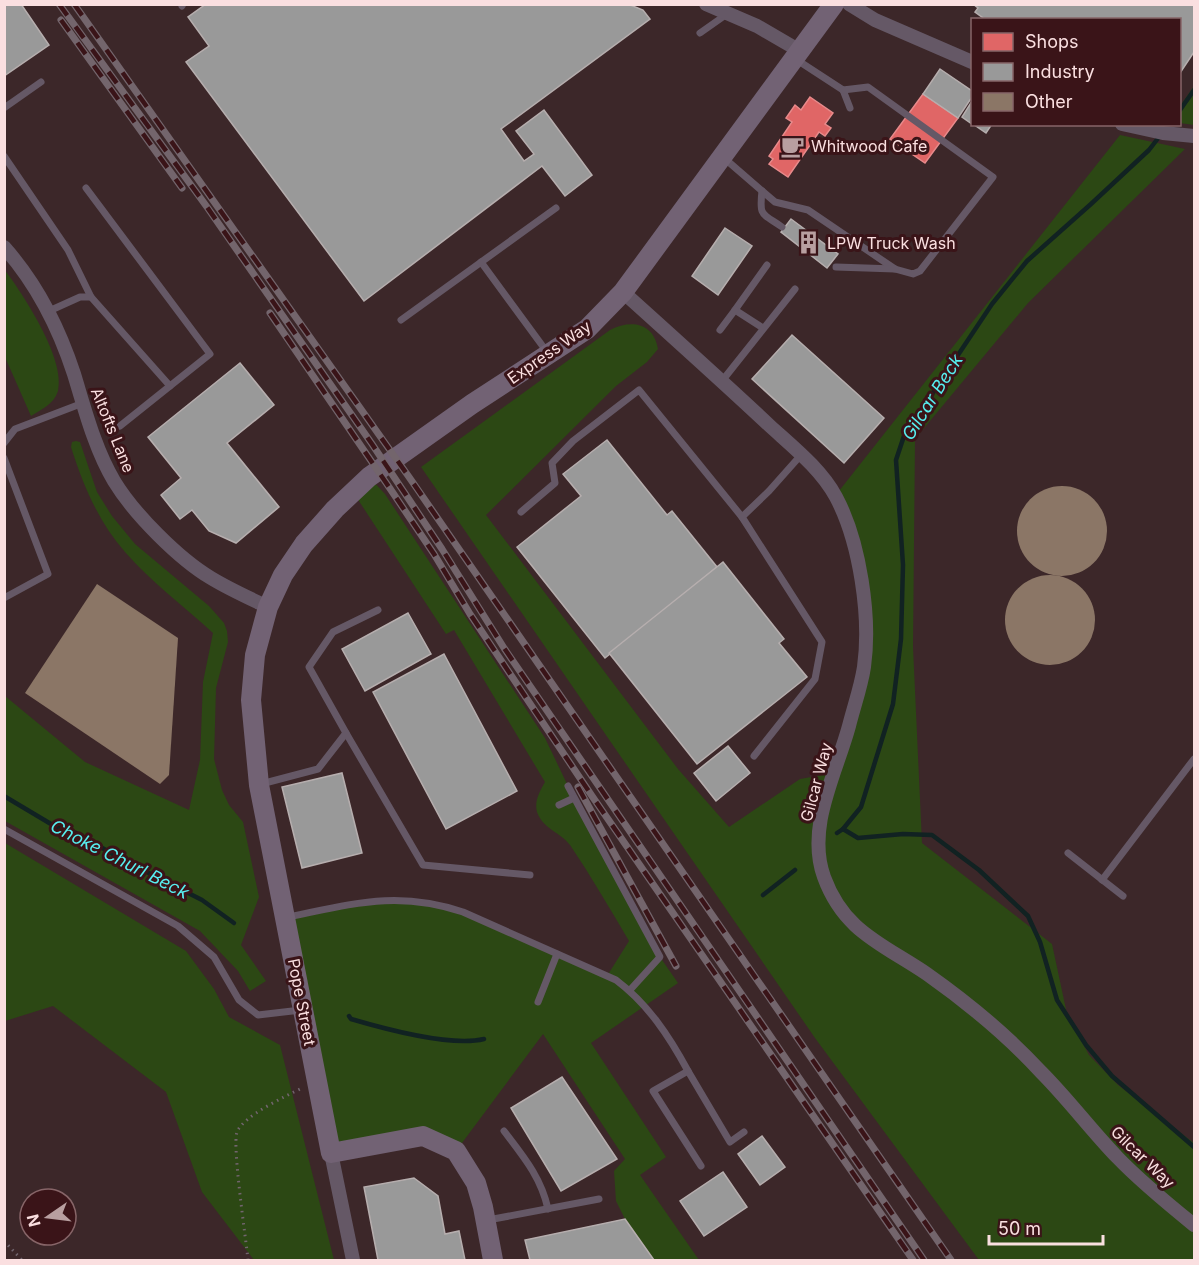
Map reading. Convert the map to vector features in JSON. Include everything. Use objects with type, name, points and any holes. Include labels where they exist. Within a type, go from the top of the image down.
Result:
[{"type":"street","points":[[706,4],[757,26],[797,55]]},
{"type":"street","name":"Express Way","points":[[268,607],[283,574],[304,544],[335,509],[369,477],[472,404],[587,329],[623,292],[834,4]]},
{"type":"street","points":[[849,4],[875,20],[971,62]]},
{"type":"street","points":[[1131,126],[1194,136]]},
{"type":"street","name":"Altofts Lane","points":[[4,247],[26,272],[49,311],[73,372],[93,434],[115,482],[146,522],[176,552],[209,577],[268,607]]},
{"type":"street","name":"Gilcar Way","points":[[623,292],[801,455],[825,480],[836,496],[844,515],[861,579],[866,639],[864,668],[847,734],[820,821],[820,856],[823,873],[840,909],[863,933],[953,992],[1012,1043],[1119,1159],[1194,1225]]},
{"type":"street","name":"Pope Street","points":[[268,607],[255,655],[251,700],[259,785],[330,1153]]},
{"type":"street","points":[[353,1260],[330,1153],[423,1136],[456,1151],[476,1183],[493,1260]]},
{"type":"lane","points":[[700,33],[724,10]]},
{"type":"lane","points":[[797,55],[843,90],[850,108]]},
{"type":"lane","points":[[4,108],[41,82]]},
{"type":"lane","points":[[836,267],[895,269],[913,274],[920,271],[993,177],[868,87],[843,90]]},
{"type":"lane","points":[[4,156],[68,250],[91,297],[170,386]]},
{"type":"lane","points":[[723,157],[775,202],[808,210],[895,269]]},
{"type":"lane","points":[[86,188],[210,354],[120,426]]},
{"type":"lane","points":[[762,191],[760,208],[762,213],[782,227]]},
{"type":"lane","points":[[401,320],[556,208]]},
{"type":"lane","points":[[481,262],[549,354]]},
{"type":"lane","points":[[720,330],[767,265]]},
{"type":"lane","points":[[722,381],[795,289]]},
{"type":"lane","points":[[49,311],[80,297],[91,297]]},
{"type":"lane","points":[[735,310],[763,328]]},
{"type":"lane","points":[[521,512],[555,483],[552,463],[573,441],[639,390],[742,517],[822,642],[815,679],[754,756]]},
{"type":"lane","points":[[4,443],[15,429],[83,403]]},
{"type":"lane","points":[[742,517],[801,455]]},
{"type":"lane","points":[[4,458],[48,574],[4,598]]},
{"type":"lane","points":[[378,610],[333,632],[309,667],[346,733],[423,865],[530,874]]},
{"type":"lane","points":[[259,785],[318,769],[346,733]]},
{"type":"lane","points":[[1102,880],[1194,759]]},
{"type":"lane","points":[[568,786],[660,957],[630,990]]},
{"type":"lane","points":[[559,806],[574,798]]},
{"type":"lane","points":[[4,829],[178,926],[214,957],[239,1000],[258,1015],[303,1010]]},
{"type":"lane","points":[[1068,853],[1123,896]]},
{"type":"lane","points":[[285,917],[371,901],[398,899],[442,905],[463,912],[616,980],[630,990],[651,1012],[677,1051],[730,1142],[744,1132]]},
{"type":"lane","points":[[538,1002],[557,954]]},
{"type":"lane","points":[[688,1071],[653,1091],[700,1166]]},
{"type":"lane","points":[[504,1131],[535,1172],[548,1209]]},
{"type":"lane","points":[[486,1220],[599,1198]]},
{"type":"path","points":[[248,1260],[237,1132],[258,1113],[317,1081]]},
{"type":"path","points":[[4,1241],[22,1260]]},
{"type":"green space","points":[[1194,86],[1194,125],[1181,123],[1181,105]]},
{"type":"green space","points":[[1120,135],[1185,149],[1028,303],[915,439],[913,647],[922,843],[1052,944],[1067,1014],[1089,1055],[1118,1085],[1194,1143],[1194,1260],[979,1260],[815,1038],[421,467],[610,330],[633,324],[647,329],[652,334],[658,349],[647,362],[616,386],[486,515],[678,769],[729,827],[800,779],[834,773],[857,696],[865,609],[835,496]]},
{"type":"green space","points":[[4,269],[41,327],[56,362],[59,378],[58,391],[54,399],[31,416],[5,357]]},
{"type":"green space","points":[[72,442],[80,442],[97,492],[112,516],[135,544],[209,606],[224,623],[227,631],[228,642],[216,688],[214,759],[222,790],[229,805],[243,822],[259,897],[241,945],[266,981],[250,991],[238,971],[200,931],[5,821],[5,696],[85,762],[189,810],[200,760],[203,682],[213,633],[146,574],[115,540],[92,502],[81,475],[71,447]]},
{"type":"green space","points":[[369,477],[385,494],[545,738],[568,786],[660,957],[678,983],[591,1043],[666,1157],[640,1175],[699,1260],[654,1260],[625,1219],[616,1201],[614,1171],[625,1159],[543,1034],[456,1151],[423,1136],[331,1153],[285,917],[371,901],[442,905],[607,976],[629,941],[570,845],[540,818],[536,804],[545,782],[454,630],[446,634],[353,492]]},
{"type":"green space","points":[[5,843],[186,951],[214,989],[229,1017],[280,1045],[334,1260],[254,1260],[202,1192],[166,1092],[53,1006],[5,1021]]},
{"type":"building: Shops","points":[[923,94],[958,118],[925,163],[890,139]]},
{"type":"building: Shops","name":"Whitwood Cafe","points":[[810,97],[833,113],[825,124],[831,128],[825,136],[819,132],[788,177],[769,164],[773,159],[769,156],[792,122],[786,118],[795,105],[801,110]]},
{"type":"building: Industry","points":[[21,4],[49,45],[4,76],[4,6]]},
{"type":"building: Industry","points":[[206,4],[628,4],[643,10],[650,19],[501,129],[524,161],[534,154],[516,131],[544,110],[592,175],[565,196],[542,166],[364,301],[186,62],[209,46],[188,17]]},
{"type":"building: Industry","points":[[973,4],[1194,4],[1194,52],[1181,72],[1181,18],[983,18],[975,12],[978,8]]},
{"type":"building: Industry","points":[[940,69],[971,90],[971,98],[958,118],[923,94]]},
{"type":"building: Industry","points":[[971,103],[971,123],[962,117]]},
{"type":"building: Industry","points":[[976,126],[991,126],[986,133]]},
{"type":"building: Industry","name":"LPW Truck Wash","points":[[791,219],[838,254],[827,268],[781,232]]},
{"type":"building: Industry","points":[[725,228],[752,246],[718,295],[692,276]]},
{"type":"building: Industry","points":[[792,335],[884,418],[844,463],[752,379]]},
{"type":"building: Industry","points":[[240,363],[274,405],[227,443],[279,507],[236,543],[209,531],[192,510],[180,519],[161,495],[181,478],[148,437]]},
{"type":"building: Industry","points":[[607,440],[667,515],[672,511],[717,567],[605,658],[517,547],[581,496],[563,474]]},
{"type":"building: Industry","points":[[723,562],[784,639],[779,643],[807,677],[697,764],[609,653]]},
{"type":"building: Industry","points":[[408,613],[431,654],[365,691],[342,649]]},
{"type":"building: Industry","points":[[444,654],[517,791],[446,829],[373,692]]},
{"type":"building: Industry","points":[[728,746],[750,773],[716,801],[694,773]]},
{"type":"building: Industry","points":[[342,773],[362,853],[302,868],[282,787]]},
{"type":"building: Industry","points":[[562,1077],[617,1159],[561,1191],[511,1108]]},
{"type":"building: Industry","points":[[762,1136],[785,1167],[760,1185],[738,1154]]},
{"type":"building: Industry","points":[[723,1172],[747,1207],[704,1236],[680,1201]]},
{"type":"building: Industry","points":[[414,1178],[438,1196],[445,1234],[459,1231],[465,1260],[378,1260],[364,1187]]},
{"type":"building: Industry","points":[[625,1219],[654,1260],[530,1260],[525,1240]]},
{"type":"building: Other","points":[[1062,486],[1079,490],[1094,499],[1103,514],[1107,531],[1103,548],[1094,563],[1079,572],[1062,576],[1045,572],[1030,563],[1021,548],[1017,531],[1021,514],[1030,499],[1045,490]]},
{"type":"building: Other","points":[[1050,575],[1067,579],[1082,588],[1091,603],[1095,620],[1091,637],[1082,652],[1067,661],[1050,665],[1033,661],[1018,652],[1009,637],[1005,620],[1009,603],[1018,588],[1033,579]]},
{"type":"building: Other","points":[[97,584],[178,638],[169,775],[160,784],[25,693]]},
{"type":"waterway","points":[[1181,109],[1194,90]]},
{"type":"waterway","name":"Gilcar Beck","points":[[837,833],[861,807],[893,704],[901,639],[903,565],[896,460],[904,436],[992,304],[1027,261],[1149,150],[1159,137]]},
{"type":"waterway","name":"Choke Churl Beck","points":[[4,796],[56,827],[76,833],[202,900],[234,923]]},
{"type":"waterway","points":[[843,829],[858,838],[903,834],[932,835],[979,870],[1028,916],[1040,942],[1057,1000],[1086,1045],[1112,1076],[1194,1147]]},
{"type":"waterway","name":"Choke Churl Beck","points":[[763,895],[795,870]]},
{"type":"waterway","name":"Choke Churl Beck","points":[[349,1016],[351,1019],[418,1036],[454,1041],[484,1039]]},
{"type":"railway","points":[[59,4],[207,207],[372,444],[504,648],[924,1260]]},
{"type":"railway","points":[[74,4],[409,477],[951,1260]]},
{"type":"railway","points":[[61,20],[182,188]]},
{"type":"railway","points":[[270,313],[434,554],[470,614],[592,796],[913,1260]]},
{"type":"railway","points":[[578,787],[676,966]]},
{"type":"place","name":"Whitwood Cafe","points":[[793,146]]},
{"type":"place","name":"LPW Truck Wash","points":[[809,243]]}]
